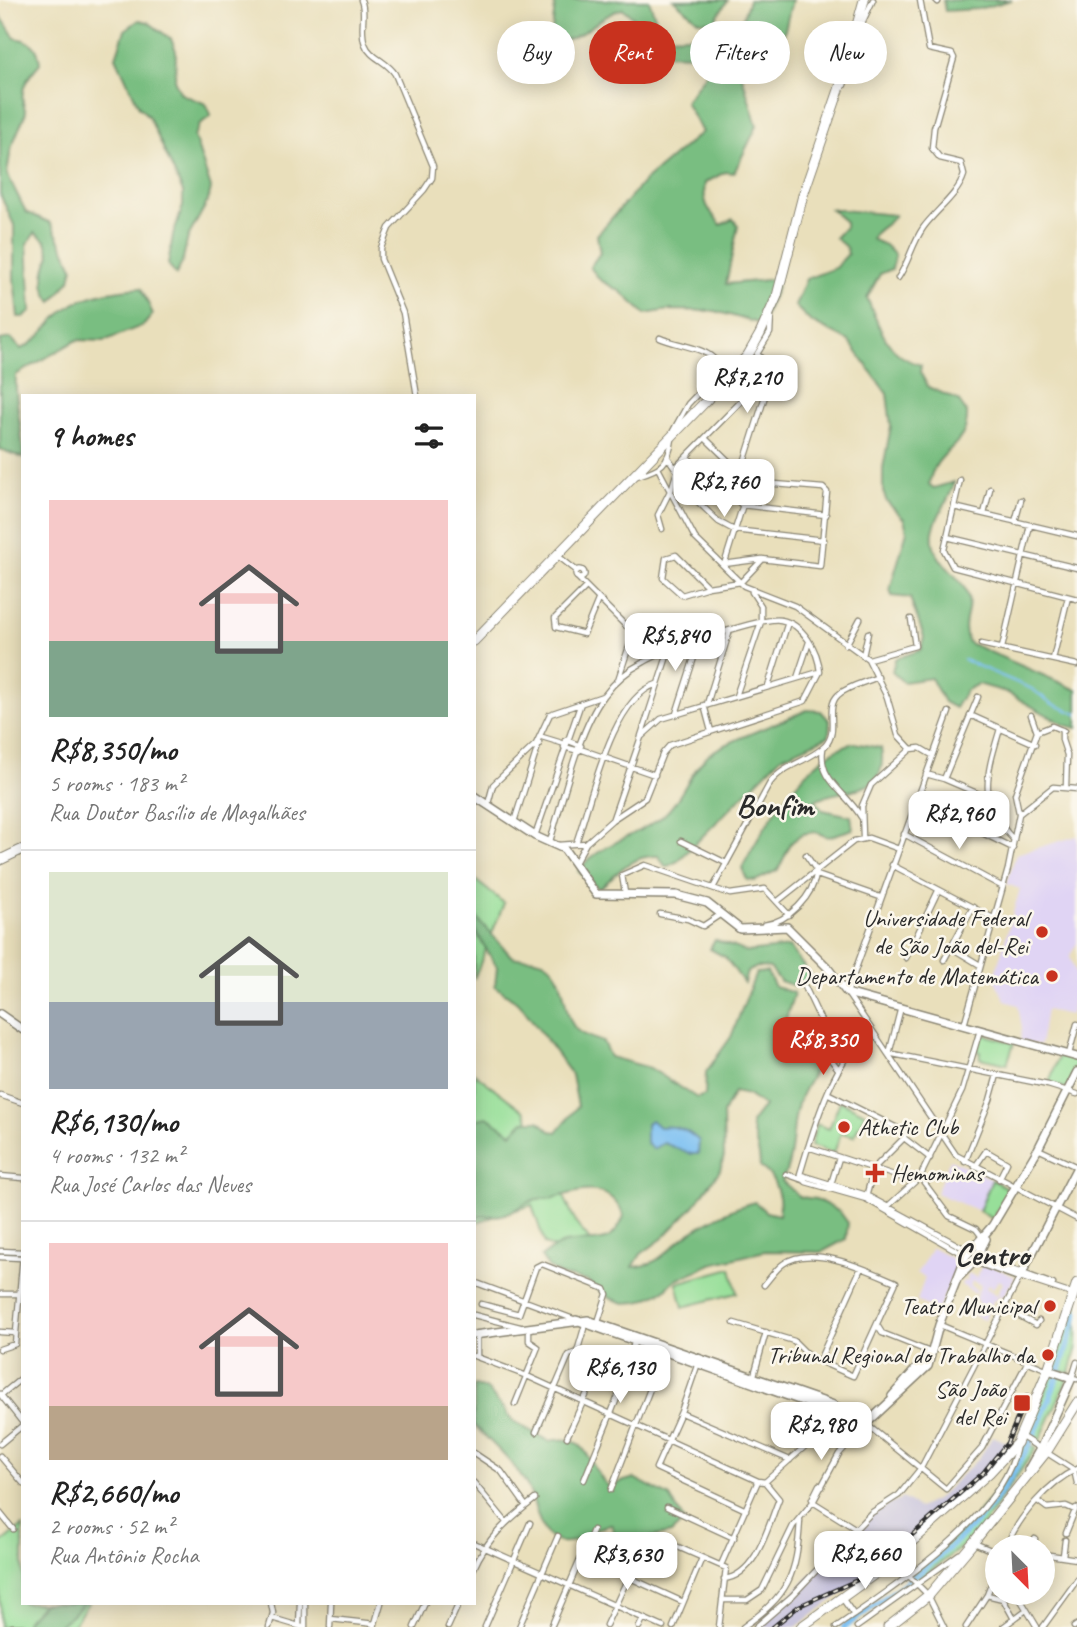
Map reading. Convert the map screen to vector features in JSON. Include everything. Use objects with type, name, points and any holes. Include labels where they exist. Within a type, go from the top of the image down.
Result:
[{"type":"highway","points":[[476,639],[748,355],[771,315],[803,195],[839,90],[864,0]]},
{"type":"highway","points":[[0,860],[21,850]]},
{"type":"highway","points":[[801,1627],[892,1559],[1022,1440],[1051,1371],[1075,1289]]},
{"type":"highway","points":[[888,1627],[928,1595],[945,1570],[974,1543],[1076,1406]]},
{"type":"main road","points":[[476,797],[535,836],[554,843],[575,863],[590,889],[604,896],[625,893],[683,896],[707,904],[745,930],[787,928],[827,967],[847,993],[1073,1056]]},
{"type":"main road","points":[[0,1014],[21,1029]]},
{"type":"main road","points":[[956,1280],[976,1259],[982,1242],[1014,1186],[1073,1092],[1077,1072]]},
{"type":"main road","points":[[967,1254],[1021,1275],[1077,1167]]},
{"type":"main road","points":[[868,1424],[928,1366],[939,1325],[967,1254],[982,1242]]},
{"type":"main road","points":[[576,1321],[634,1343],[752,1381],[829,1413],[868,1424]]},
{"type":"main road","points":[[476,1335],[576,1321],[597,1323],[665,1351]]},
{"type":"main road","points":[[1045,1447],[1073,1378],[1051,1371]]},
{"type":"main road","points":[[752,1381],[831,1404],[868,1424]]},
{"type":"street","points":[[361,0],[364,10],[364,43],[372,55],[386,62],[395,74],[432,160],[428,184],[389,228],[381,248],[382,258],[403,313],[417,394]]},
{"type":"street","points":[[839,90],[844,85],[863,20],[873,0]]},
{"type":"street","points":[[898,278],[924,227],[958,187],[964,175],[961,163],[940,158],[932,148],[934,128],[954,58],[952,54],[929,49],[920,0]]},
{"type":"street","points":[[676,467],[775,369],[757,354],[770,333],[771,315]]},
{"type":"street","points":[[633,478],[659,470],[669,459],[672,437],[685,408],[709,382],[716,362],[708,352],[680,347],[660,338]]},
{"type":"street","points":[[741,472],[770,373]]},
{"type":"street","points":[[706,439],[750,482],[823,488],[827,492],[820,566],[762,559],[723,565]]},
{"type":"street","points":[[688,457],[742,505],[826,515]]},
{"type":"street","points":[[662,529],[658,515],[676,481],[676,467],[669,459]]},
{"type":"street","points":[[659,470],[695,538],[752,592],[761,606],[761,622],[736,696]]},
{"type":"street","points":[[960,480],[944,550],[953,567],[1016,586],[1077,599]]},
{"type":"street","points":[[676,481],[719,522],[734,530],[824,540]]},
{"type":"street","points":[[723,565],[750,482]]},
{"type":"street","points":[[984,514],[990,489]]},
{"type":"street","points":[[1015,522],[1021,500]]},
{"type":"street","points":[[954,507],[1077,536]]},
{"type":"street","points":[[1002,648],[1030,525]]},
{"type":"street","points":[[947,537],[1077,568]]},
{"type":"street","points":[[556,555],[576,571],[583,571],[580,578],[584,586],[634,631],[669,650]]},
{"type":"street","points":[[708,587],[678,557],[671,555],[666,558],[661,572],[664,580],[682,595],[708,587],[741,582],[762,559]]},
{"type":"street","points":[[584,586],[555,618],[554,624],[557,628],[578,635],[586,633],[598,600]]},
{"type":"street","points":[[752,592],[795,606],[866,657],[878,677],[895,729],[911,749]]},
{"type":"street","points":[[761,606],[769,597]]},
{"type":"street","points":[[1054,659],[1068,597]]},
{"type":"street","points":[[575,863],[586,843],[612,820],[645,798],[666,748],[711,731],[801,704],[810,694],[820,672],[803,631],[788,622],[776,619],[761,622],[669,650],[618,680],[604,695],[589,721],[554,843],[586,843]]},
{"type":"street","points":[[846,645],[860,619]]},
{"type":"street","points":[[866,657],[913,647],[916,642],[911,619]]},
{"type":"street","points":[[768,687],[788,622]]},
{"type":"street","points":[[618,680],[634,631]]},
{"type":"street","points":[[711,731],[705,705],[729,632]]},
{"type":"street","points":[[866,657],[868,633]]},
{"type":"street","points":[[676,714],[699,641]]},
{"type":"street","points":[[797,678],[809,641]]},
{"type":"street","points":[[981,644],[1077,665]]},
{"type":"street","points":[[612,820],[669,650]]},
{"type":"street","points":[[621,669],[627,673]]},
{"type":"street","points":[[641,737],[656,722],[676,714],[820,672]]},
{"type":"street","points":[[862,818],[826,775],[822,763],[824,747],[834,728],[833,701],[844,691],[878,677]]},
{"type":"street","points":[[576,843],[615,730],[633,701],[657,684]]},
{"type":"street","points":[[514,822],[550,714],[604,695]]},
{"type":"street","points":[[944,779],[978,697]]},
{"type":"street","points":[[535,836],[565,744],[582,702]]},
{"type":"street","points":[[949,712],[847,993],[942,1136],[965,1162],[1077,1219]]},
{"type":"street","points":[[971,715],[1035,744]]},
{"type":"street","points":[[964,1025],[1013,848],[1019,814],[1015,794],[1035,744],[1037,732],[1031,715]]},
{"type":"street","points":[[646,716],[656,722]]},
{"type":"street","points":[[1037,732],[1052,726],[1064,731],[1062,740],[1067,755],[1066,787]]},
{"type":"street","points":[[1000,729],[986,797],[997,822],[1014,841]]},
{"type":"street","points":[[541,738],[655,775]]},
{"type":"street","points":[[488,805],[493,785],[541,738]]},
{"type":"street","points":[[713,888],[775,776],[824,747]]},
{"type":"street","points":[[863,838],[862,806],[875,780],[896,765],[911,749],[920,748],[932,755]]},
{"type":"street","points":[[926,774],[986,797]]},
{"type":"street","points":[[1019,814],[1051,787],[1077,789]]},
{"type":"street","points":[[917,801],[1013,848]]},
{"type":"street","points":[[856,808],[862,806]]},
{"type":"street","points":[[904,834],[1003,887]]},
{"type":"street","points":[[778,901],[817,873],[848,844],[863,838],[899,849]]},
{"type":"street","points":[[681,841],[726,863]]},
{"type":"street","points":[[806,855],[817,873],[880,897]]},
{"type":"street","points":[[625,893],[622,875],[640,865],[734,895],[765,889],[789,915],[787,928]]},
{"type":"street","points":[[892,866],[993,918]]},
{"type":"street","points":[[660,914],[688,919],[703,926],[724,916],[754,926],[774,923],[800,905],[817,873]]},
{"type":"street","points":[[906,958],[939,891]]},
{"type":"street","points":[[944,960],[973,907]]},
{"type":"street","points":[[950,947],[981,965]]},
{"type":"street","points":[[805,987],[823,1025],[815,1039],[839,1070]]},
{"type":"street","points":[[888,1053],[901,1007]]},
{"type":"street","points":[[1073,1056],[1077,1024]]},
{"type":"street","points":[[800,1174],[815,1120],[839,1070],[851,1051],[872,1030]]},
{"type":"street","points":[[887,1208],[919,1177],[942,1136],[970,1069],[980,1030]]},
{"type":"street","points":[[838,1039],[851,1051]]},
{"type":"street","points":[[888,1053],[1073,1092]]},
{"type":"street","points":[[965,1162],[997,1075]]},
{"type":"street","points":[[829,1094],[905,1132],[904,1138],[874,1168],[866,1197]]},
{"type":"street","points":[[0,1095],[21,1102]]},
{"type":"street","points":[[904,1138],[930,1158]]},
{"type":"street","points":[[808,1147],[912,1181]]},
{"type":"street","points":[[1038,1149],[1077,1167]]},
{"type":"street","points":[[975,1167],[986,1151],[1007,1163],[999,1179]]},
{"type":"street","points":[[830,1187],[839,1158]]},
{"type":"street","points":[[786,1174],[866,1197],[967,1254]]},
{"type":"street","points":[[800,1174],[805,1181]]},
{"type":"street","points":[[800,1174],[830,1187]]},
{"type":"street","points":[[0,1176],[21,1178]]},
{"type":"street","points":[[919,1177],[949,1216],[976,1229],[982,1242]]},
{"type":"street","points":[[0,1251],[21,1255]]},
{"type":"street","points":[[0,1257],[21,1255]]},
{"type":"street","points":[[734,1323],[794,1341],[810,1357],[853,1376],[896,1282],[842,1260],[799,1258],[782,1265],[764,1285]]},
{"type":"street","points":[[481,1304],[516,1315],[520,1313],[536,1266],[542,1264],[605,1289],[607,1294],[597,1323]]},
{"type":"street","points":[[0,1349],[14,1345],[21,1265]]},
{"type":"street","points":[[819,1361],[862,1268]]},
{"type":"street","points":[[756,1627],[799,1589],[871,1513],[899,1495],[920,1468],[1021,1275],[1055,1286],[1075,1289]]},
{"type":"street","points":[[476,1283],[576,1321]]},
{"type":"street","points":[[0,1294],[18,1294]]},
{"type":"street","points":[[1003,1307],[1036,1325],[1039,1321]]},
{"type":"street","points":[[476,1316],[526,1328],[529,1341],[538,1348],[515,1404]]},
{"type":"street","points":[[536,1432],[569,1355],[577,1352],[585,1325]]},
{"type":"street","points":[[877,1325],[882,1333]]},
{"type":"street","points":[[939,1325],[1051,1371]]},
{"type":"street","points":[[0,1332],[15,1333]]},
{"type":"street","points":[[752,1381],[766,1332]]},
{"type":"street","points":[[873,1333],[882,1333],[930,1352]]},
{"type":"street","points":[[584,1480],[634,1343]]},
{"type":"street","points":[[611,1490],[638,1427],[665,1351]]},
{"type":"street","points":[[476,1356],[527,1376],[762,1482],[779,1499],[748,1567],[742,1573],[724,1579]]},
{"type":"street","points":[[699,1362],[681,1412],[656,1464],[657,1468],[746,1510]]},
{"type":"street","points":[[722,1600],[747,1600],[762,1590],[839,1454],[868,1424],[946,1489],[982,1448],[1028,1362]]},
{"type":"street","points":[[1073,1378],[1077,1362]]},
{"type":"street","points":[[567,1437],[594,1378]]},
{"type":"street","points":[[21,1379],[0,1395],[21,1421]]},
{"type":"street","points":[[1062,1402],[1076,1406]]},
{"type":"street","points":[[719,1627],[723,1566],[746,1510],[762,1482],[821,1433],[831,1404]]},
{"type":"street","points":[[681,1412],[790,1460]]},
{"type":"street","points":[[0,1444],[21,1426]]},
{"type":"street","points":[[836,1627],[908,1577],[986,1506],[1008,1472],[1022,1440],[1045,1447],[1076,1475]]},
{"type":"street","points":[[476,1454],[501,1471],[526,1506]]},
{"type":"street","points":[[0,1456],[21,1481]]},
{"type":"street","points":[[1011,1535],[1017,1522],[1039,1502],[1055,1480],[1076,1475]]},
{"type":"street","points":[[476,1485],[506,1522]]},
{"type":"street","points":[[743,1627],[770,1608],[790,1580],[797,1556],[801,1517],[813,1503],[820,1486]]},
{"type":"street","points":[[476,1564],[483,1548],[506,1522],[535,1499]]},
{"type":"street","points":[[1039,1502],[1049,1509],[1066,1506],[1076,1508],[1066,1533]]},
{"type":"street","points":[[813,1503],[856,1529]]},
{"type":"street","points":[[667,1507],[734,1538]]},
{"type":"street","points":[[0,1513],[13,1529]]},
{"type":"street","points":[[485,1627],[530,1524]]},
{"type":"street","points":[[551,1627],[593,1530]]},
{"type":"street","points":[[519,1627],[558,1536]]},
{"type":"street","points":[[1063,1556],[1065,1540]]},
{"type":"street","points":[[974,1543],[985,1548]]},
{"type":"street","points":[[476,1544],[663,1627]]},
{"type":"street","points":[[678,1546],[723,1566]]},
{"type":"street","points":[[1055,1555],[1077,1557]]},
{"type":"street","points":[[582,1556],[683,1602]]},
{"type":"street","points":[[673,1627],[702,1558]]},
{"type":"street","points":[[892,1559],[928,1595],[944,1627]]},
{"type":"street","points":[[606,1625],[636,1561]]},
{"type":"street","points":[[860,1626],[916,1584],[945,1570]]},
{"type":"street","points":[[1043,1627],[1077,1580]]},
{"type":"street","points":[[841,1598],[854,1615]]},
{"type":"street","points":[[966,1627],[985,1598]]},
{"type":"street","points":[[269,1627],[272,1618],[271,1605]]},
{"type":"street","points":[[272,1618],[301,1627],[302,1605]]},
{"type":"street","points":[[330,1627],[331,1605]]},
{"type":"street","points":[[331,1619],[374,1625],[380,1605]]},
{"type":"street","points":[[414,1627],[424,1605]]},
{"type":"street","points":[[448,1627],[458,1605]]},
{"type":"street","points":[[1006,1605],[1014,1619]]},
{"type":"street","points":[[1024,1605],[1037,1627]]},
{"type":"street","points":[[1003,1627],[1027,1611]]},
{"type":"street","points":[[639,1627],[643,1619]]},
{"type":"street","points":[[12,1627],[24,1627]]},
{"type":"shaded area","name":"Universidade Federal de São João del-Rei","points":[[1077,836],[1077,943],[1070,956],[1077,978],[1071,1015],[1046,1010],[1040,1045],[1020,1042],[1022,1028],[1018,1005],[1005,1001],[994,978],[1020,889],[1007,884],[1016,854]]},
{"type":"shaded area","points":[[950,1159],[991,1179],[979,1211],[936,1193]]},
{"type":"shaded area","points":[[932,1248],[960,1263],[937,1311],[917,1301],[925,1277],[917,1273]]},
{"type":"shaded area","points":[[983,1262],[1015,1277],[1003,1297],[997,1294],[1003,1283],[999,1280],[993,1288],[988,1285],[986,1288],[1000,1297],[993,1301],[984,1320],[971,1314],[973,1307],[976,1308],[979,1304],[975,1298],[981,1285],[972,1281],[970,1286],[977,1290],[975,1293],[961,1285],[963,1281],[967,1282],[968,1273],[977,1278]]},
{"type":"shaded area","points":[[993,1436],[1011,1444],[998,1462],[877,1568],[796,1627],[758,1627],[873,1514],[902,1498],[919,1508],[937,1499],[979,1458]]},
{"type":"green space","points":[[551,0],[649,0],[656,21],[635,21],[622,9],[599,21],[589,21],[589,28],[575,36],[575,21],[553,21],[555,5]]},
{"type":"green space","points":[[674,0],[728,0],[714,21],[699,21]]},
{"type":"green space","points":[[749,0],[792,0],[787,21],[742,20]]},
{"type":"green space","points":[[943,0],[1012,0],[978,9],[945,11]]},
{"type":"green space","points":[[0,15],[15,38],[33,45],[38,52],[40,63],[24,86],[22,98],[26,112],[11,148],[7,174],[26,212],[51,223],[73,267],[70,280],[52,302],[48,297],[44,279],[50,255],[46,241],[35,233],[27,244],[31,311],[24,317],[18,317],[14,279],[14,225],[0,194]]},
{"type":"green space","points":[[139,20],[148,22],[171,39],[176,51],[175,82],[181,94],[206,104],[211,116],[200,124],[194,136],[211,188],[208,201],[188,237],[182,263],[176,275],[168,264],[173,235],[183,206],[183,192],[149,117],[139,107],[116,57],[125,30]]},
{"type":"green space","points":[[690,36],[690,55],[676,54],[676,37]]},
{"type":"green space","points":[[698,84],[744,84],[757,126],[734,173],[725,172],[705,183],[705,196],[710,211],[721,225],[733,219],[738,226],[726,284],[776,279],[777,287],[761,324],[715,311],[669,310],[645,314],[620,291],[600,280],[590,267],[600,253],[597,235],[644,181],[702,132],[685,102]]},
{"type":"green space","points":[[831,209],[895,215],[871,239],[885,245],[895,255],[892,269],[880,274],[867,298],[892,348],[909,361],[921,365],[920,372],[928,387],[958,400],[967,413],[963,434],[937,463],[929,485],[934,488],[954,482],[935,525],[933,543],[941,560],[960,581],[968,596],[965,630],[969,643],[1077,690],[1077,728],[1065,725],[1006,692],[978,684],[966,690],[955,708],[944,702],[931,678],[903,682],[892,672],[895,659],[921,650],[924,637],[910,598],[892,596],[890,589],[907,531],[904,519],[887,502],[883,492],[883,468],[891,426],[887,394],[849,341],[811,322],[795,306],[806,279],[835,268],[848,254],[846,247],[835,238],[845,227],[845,222]]},
{"type":"green space","points":[[141,288],[153,314],[144,325],[104,341],[77,340],[16,375],[21,457],[0,449],[0,340],[11,338],[21,349],[40,336],[66,309],[83,299]]},
{"type":"green space","points":[[807,710],[821,711],[830,721],[829,736],[781,757],[678,861],[666,867],[658,856],[640,858],[618,871],[599,889],[578,871],[596,854],[649,826],[667,812],[701,762],[715,750]]},
{"type":"green space","points":[[854,743],[881,748],[882,764],[879,775],[872,783],[862,788],[815,800],[823,810],[851,816],[853,829],[828,837],[815,832],[802,834],[791,843],[778,870],[755,881],[747,880],[742,868],[788,794],[819,761]]},
{"type":"green space","points":[[476,881],[504,903],[476,974]]},
{"type":"green space","points":[[476,917],[512,957],[541,960],[553,969],[562,986],[572,1024],[580,1033],[603,1042],[610,1057],[650,1068],[697,1098],[705,1095],[706,1072],[731,1037],[756,973],[767,972],[775,987],[794,993],[785,1022],[785,1036],[791,1046],[804,1054],[814,1072],[797,1106],[790,1155],[782,1181],[800,1197],[816,1199],[840,1212],[848,1223],[846,1239],[822,1252],[765,1251],[711,1264],[674,1281],[664,1291],[639,1302],[624,1303],[610,1298],[587,1281],[561,1275],[549,1268],[541,1257],[562,1244],[600,1240],[613,1234],[624,1216],[618,1205],[603,1193],[585,1191],[537,1199],[502,1215],[476,1217],[476,1120],[487,1117],[512,1133],[524,1121],[539,1121],[550,1131],[557,1132],[578,1106],[572,1075],[520,1004],[495,986],[497,967],[476,932]],"holes":[[[734,1092],[748,1095],[764,1106],[751,1123],[760,1167],[766,1171],[777,1188],[779,1215],[766,1212],[755,1202],[738,1207],[683,1237],[658,1259],[633,1267],[641,1254],[663,1238],[694,1206],[720,1170],[724,1156],[723,1113]]]},
{"type":"green space","points":[[715,940],[747,952],[789,947],[812,977],[797,987],[780,981],[770,968],[757,967],[747,972],[744,983],[725,957],[710,949]]},
{"type":"green space","points":[[982,1034],[1014,1043],[1007,1064],[980,1058],[981,1052],[977,1051]]},
{"type":"green space","points":[[1059,1055],[1077,1060],[1068,1089],[1049,1083]]},
{"type":"green space","points":[[476,1075],[525,1112],[577,1225],[600,1252],[594,1266],[545,1244],[532,1205],[476,1222]]},
{"type":"green space","name":"Athetic Club","points":[[840,1101],[865,1113],[854,1136],[841,1133],[834,1153],[811,1146],[816,1124],[829,1129]]},
{"type":"green space","points":[[992,1180],[1009,1189],[993,1219],[979,1211]]},
{"type":"green space","points":[[731,1268],[737,1293],[683,1307],[677,1283]]},
{"type":"green space","points":[[1077,1288],[1077,1346],[1070,1373],[1053,1369]]},
{"type":"green space","points":[[1052,1374],[1068,1378],[1039,1442],[1025,1435]]},
{"type":"green space","points":[[476,1386],[487,1389],[514,1422],[549,1441],[563,1439],[580,1445],[608,1486],[634,1478],[670,1497],[684,1521],[671,1533],[644,1539],[635,1564],[623,1572],[613,1562],[610,1548],[616,1537],[611,1524],[573,1541],[560,1542],[547,1535],[525,1482],[505,1456],[476,1427]]},
{"type":"green space","points":[[1023,1441],[1036,1448],[984,1524],[968,1542],[916,1582],[909,1575],[971,1522],[1009,1473]]},
{"type":"green space","points":[[21,1528],[21,1605],[87,1605],[72,1627],[0,1627],[0,1544]]},
{"type":"green space","points":[[41,1605],[82,1605],[58,1627],[25,1627],[27,1620]]},
{"type":"water","points":[[651,1120],[659,1127],[676,1127],[690,1133],[699,1141],[698,1154],[691,1154],[664,1143],[653,1149],[646,1143],[646,1124]]},
{"type":"waterway","points":[[964,660],[1032,689],[1051,703],[1077,714]]},
{"type":"waterway","points":[[844,1627],[947,1550],[996,1498],[1013,1474],[1040,1422],[1077,1313]]},
{"type":"railway","points":[[773,1627],[799,1606],[864,1577],[983,1473],[1007,1443],[1027,1396]]},
{"type":"place","name":"Universidade Federal de São João del-Rei","points":[[1042,932]]},
{"type":"place","name":"Departamento de Matemática","points":[[1052,976]]},
{"type":"place","name":"Athetic Club","points":[[844,1127]]},
{"type":"place","name":"Hemominas","points":[[875,1173]]},
{"type":"place","name":"Teatro Municipal","points":[[1050,1306]]},
{"type":"place","name":"Tribunal Regional do Trabalho da","points":[[1048,1355]]},
{"type":"place","name":"São João del Rei","points":[[1022,1403]]},
{"type":"district","name":"Bonfim","points":[[775,805]]},
{"type":"district","name":"Centro","points":[[992,1254]]}]
